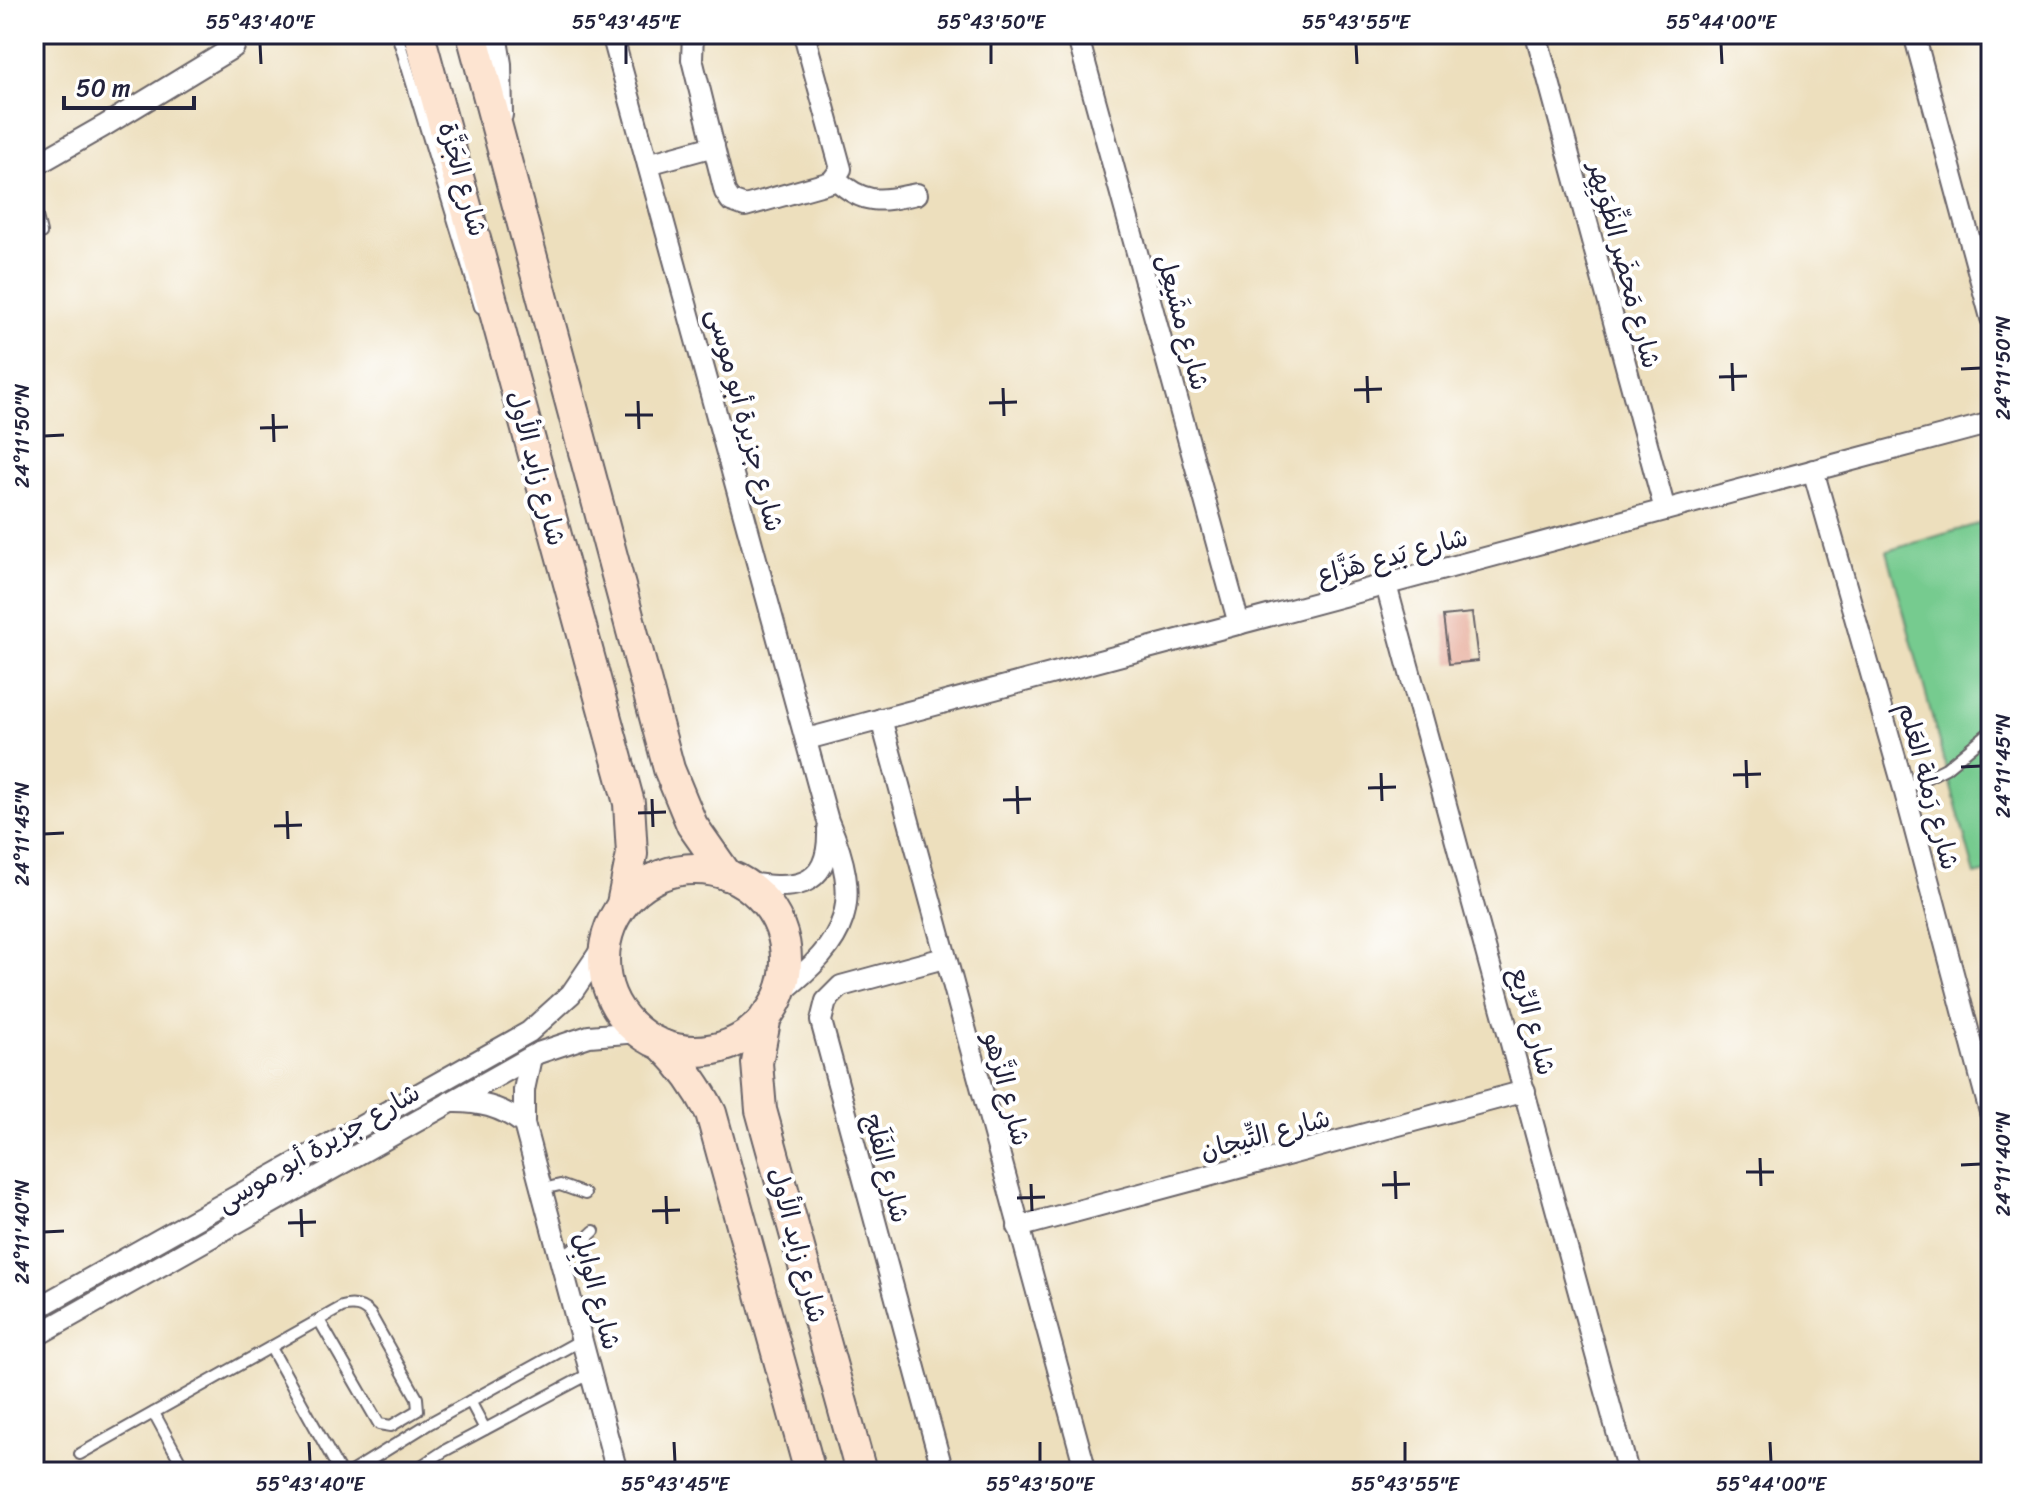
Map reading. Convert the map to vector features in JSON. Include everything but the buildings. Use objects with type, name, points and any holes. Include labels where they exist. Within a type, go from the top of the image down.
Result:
[{"type":"main road","name":"شارع زايد الأول","points":[[419,34],[629,803],[632,854],[622,904]]},
{"type":"main road","name":"شارع زايد الأول","points":[[472,34],[669,769],[692,825],[734,878]]},
{"type":"main road","points":[[694,869],[734,878],[763,900],[783,937],[786,966],[773,1005],[755,1028],[726,1045],[694,1051],[650,1038],[627,1021],[610,994],[605,979],[603,947],[614,918],[622,904],[641,887],[662,875],[694,869]]},
{"type":"main road","name":"شارع زايد الأول","points":[[773,1005],[757,1063],[761,1110],[861,1472]]},
{"type":"main road","name":"شارع زايد الأول","points":[[650,1038],[682,1065],[711,1113],[810,1472]]},
{"type":"street","points":[[496,34],[503,82],[499,135]]},
{"type":"street","name":"شارع جزيرة أبو موسى","points":[[612,34],[828,821],[846,872],[847,896],[835,938],[822,958],[773,1005]]},
{"type":"street","points":[[693,34],[692,59],[725,192],[731,201],[740,205],[750,205],[836,179],[840,175],[841,163],[804,34]]},
{"type":"street","name":"شارع مشَيعِل","points":[[1077,34],[1239,624]]},
{"type":"street","name":"شارع مَحضَر الظِّوَيِهِر","points":[[1536,34],[1665,510]]},
{"type":"street","points":[[1914,34],[1991,318]]},
{"type":"street","points":[[34,166],[234,47]]},
{"type":"street","points":[[648,164],[714,146]]},
{"type":"street","points":[[836,179],[854,194],[880,202],[917,194]]},
{"type":"street","name":"شارع بَدع هَزَّاع","points":[[807,739],[1991,423]]},
{"type":"street","name":"شارع رَملة العَلم","points":[[1813,470],[1904,789],[1991,1116]]},
{"type":"street","name":"شارع الرِّيع","points":[[1386,585],[1628,1472]]},
{"type":"street","name":"شارع الزَّهو","points":[[881,719],[1086,1472]]},
{"type":"street","name":"شارع جزيرة أبو موسى","points":[[734,878],[772,887],[809,881],[818,874],[825,861],[828,821]]},
{"type":"street","name":"شارع جزيرة أبو موسى","points":[[34,1310],[529,1032],[571,994],[603,947]]},
{"type":"street","name":"شارع الفَلَج","points":[[943,1472],[821,1021],[826,1001],[841,986],[944,958]]},
{"type":"street","name":"شارع جزيرة أبو موسى","points":[[34,1337],[531,1057],[589,1036],[650,1038]]},
{"type":"street","name":"شارع الوابِل","points":[[531,1057],[524,1090],[524,1124],[617,1472]]},
{"type":"street","name":"شارع التِّيجان","points":[[1018,1227],[1525,1091]]},
{"type":"street","points":[[450,1102],[482,1103],[524,1124]]},
{"type":"lane","name":"شارع الجَزَّة","points":[[397,34],[474,294],[484,314],[499,330]]},
{"type":"lane","points":[[34,204],[41,233],[34,237]]},
{"type":"lane","points":[[1904,789],[1946,768],[1991,731]]},
{"type":"lane","points":[[543,1189],[560,1185],[585,1194]]},
{"type":"lane","points":[[561,1256],[594,1231]]},
{"type":"lane","points":[[80,1454],[319,1320],[351,1305],[365,1309],[417,1398],[418,1410],[391,1426],[379,1424],[319,1320]]},
{"type":"lane","points":[[351,1472],[470,1401],[583,1339]]},
{"type":"lane","points":[[271,1348],[340,1472]]},
{"type":"lane","points":[[412,1472],[591,1373]]},
{"type":"lane","points":[[470,1401],[485,1429]]},
{"type":"lane","points":[[154,1413],[186,1472]]},
{"type":"green space","points":[[1991,520],[1991,871],[1975,875],[1887,551]]}]
